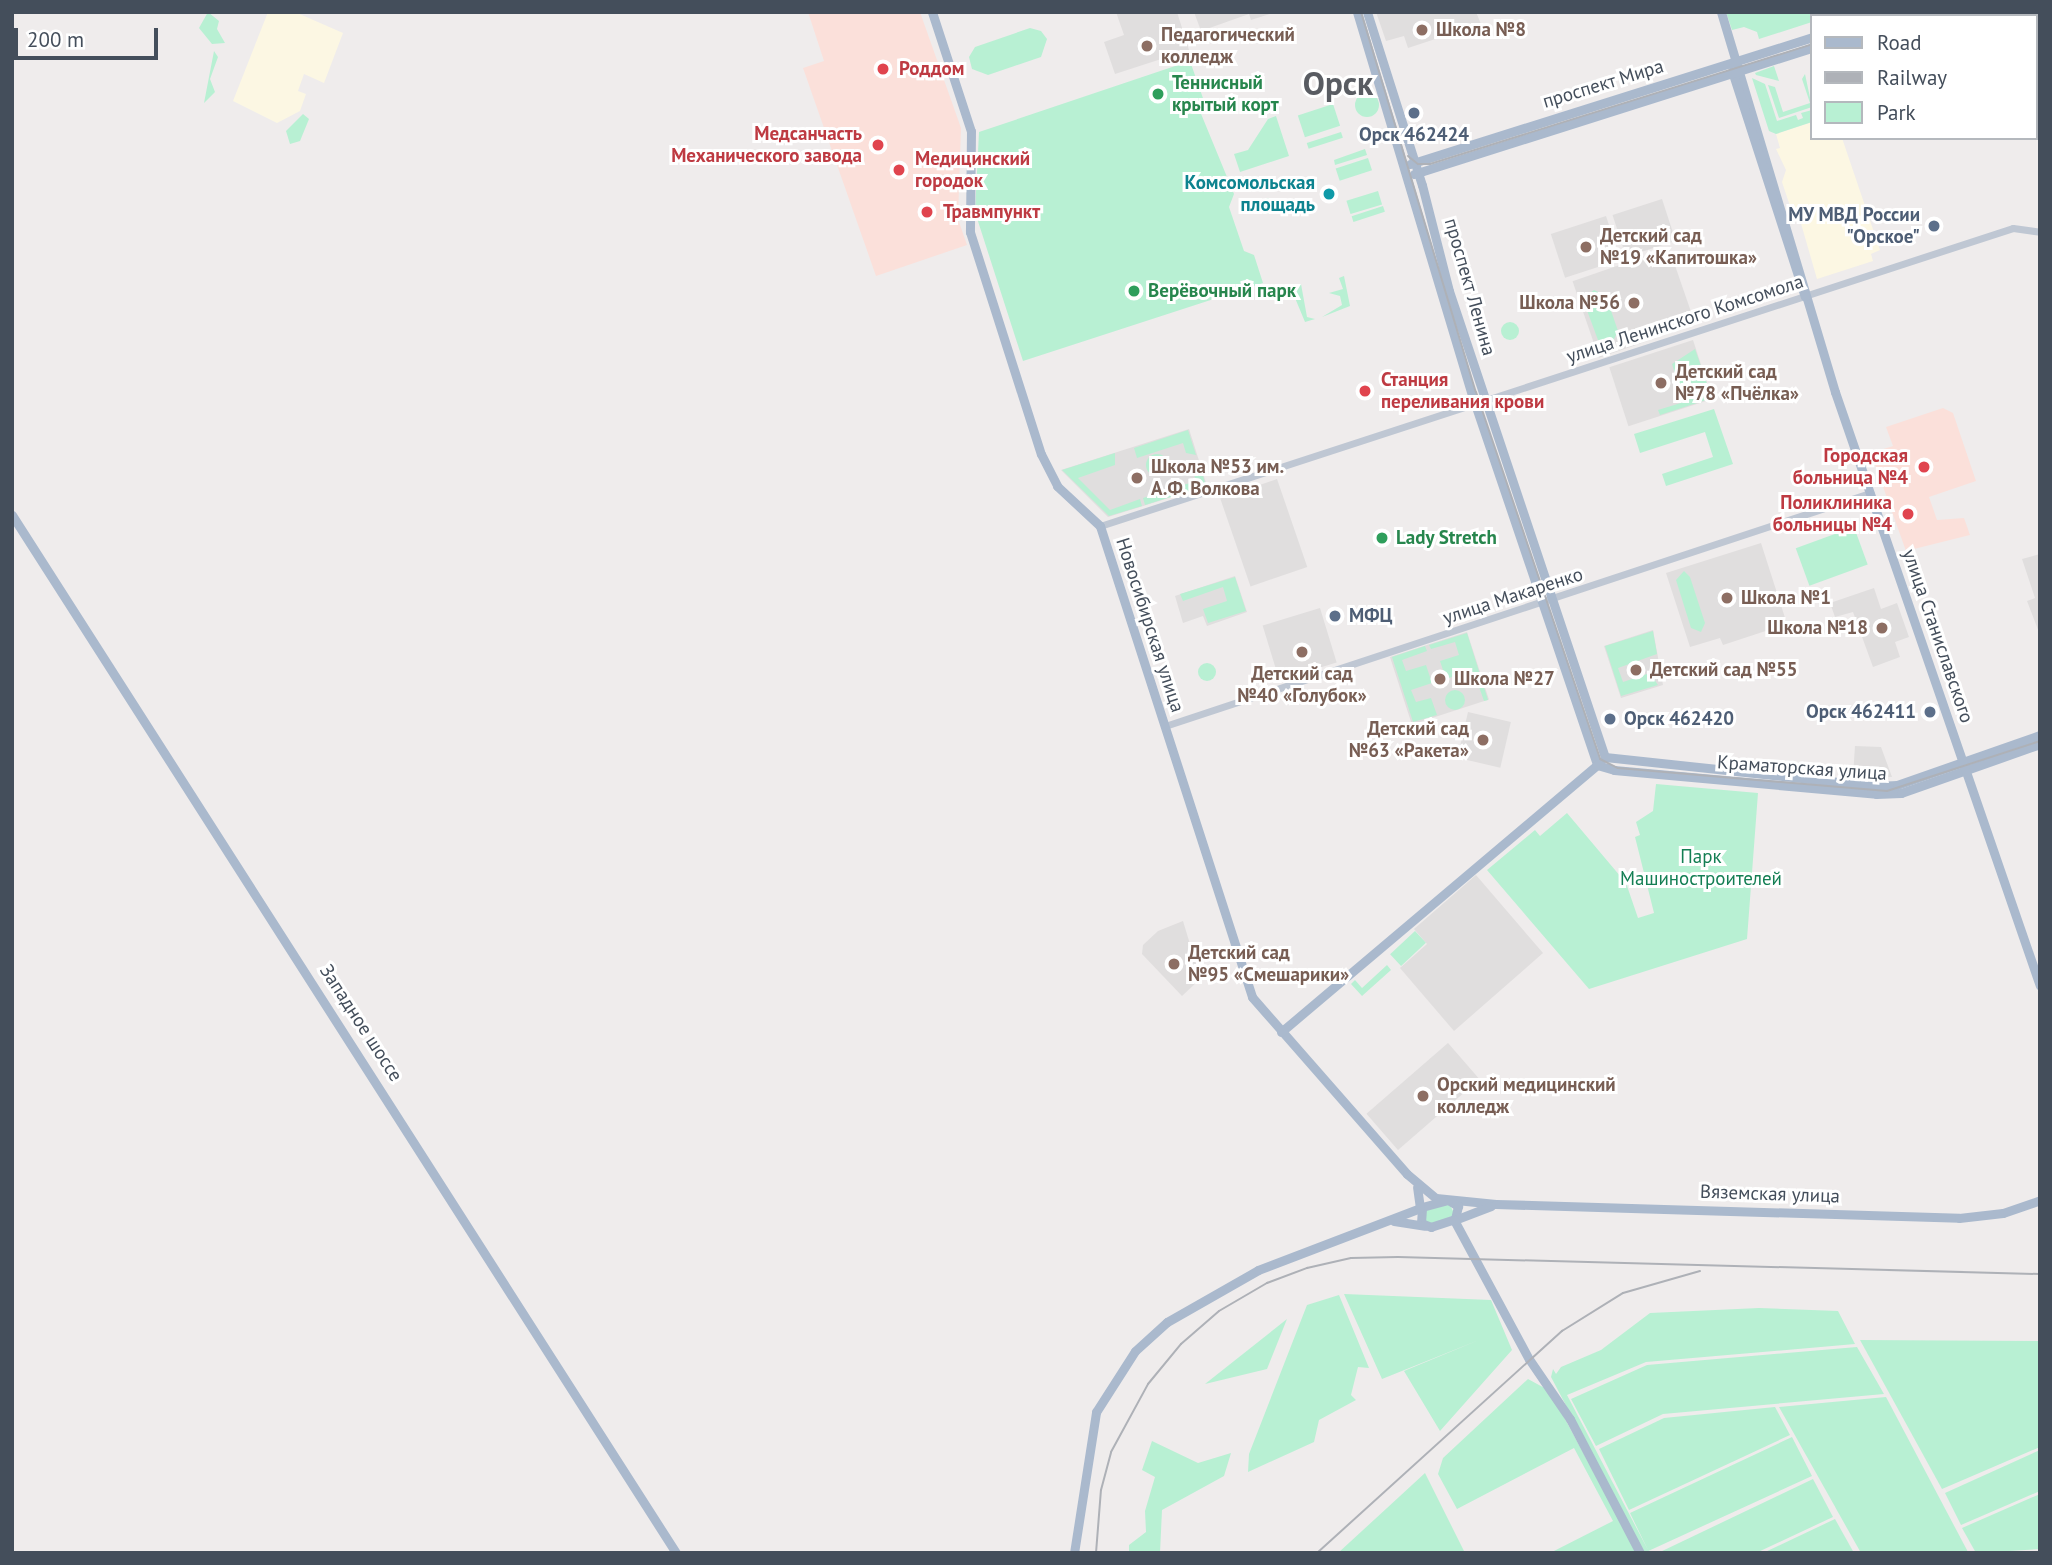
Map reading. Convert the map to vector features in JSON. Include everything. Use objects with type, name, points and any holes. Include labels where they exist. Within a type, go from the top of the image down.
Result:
[{"type":"main road","name":"Новосибирская улица","points":[[932,12],[971,131],[970,232],[1041,454],[1057,486],[1100,526],[1247,984],[1281,1032],[1407,1174]]},
{"type":"main road","name":"проспект Ленина","points":[[1357,12],[1414,175],[1550,601],[1605,757]]},
{"type":"main road","name":"проспект Ленина","points":[[1367,12],[1410,164]]},
{"type":"main road","name":"улица Станиславского","points":[[1721,12],[1805,297],[2040,986]]},
{"type":"main road","name":"проспект Мира","points":[[1414,175],[1736,68],[1811,37]]},
{"type":"main road","name":"проспект Мира","points":[[1410,164],[1811,48]]},
{"type":"main road","name":"проспект Ленина","points":[[1414,175],[1426,250],[1539,604],[1597,765]]},
{"type":"main road","name":"Западное шоссе","points":[[12,515],[677,1553]]},
{"type":"main road","name":"Краматорская улица","points":[[1597,765],[1614,770],[1876,794],[1900,793],[2040,735]]},
{"type":"main road","name":"Краматорская улица","points":[[1605,757],[1617,762],[1878,786],[1897,785],[2040,744]]},
{"type":"main road","points":[[1281,1032],[1605,757]]},
{"type":"main road","points":[[1407,1174],[1430,1195],[1449,1200],[1459,1209],[1454,1220]]},
{"type":"main road","points":[[1407,1174],[1420,1192],[1419,1218],[1425,1226]]},
{"type":"main road","points":[[1074,1553],[1096,1412],[1135,1351],[1167,1322],[1258,1270],[1420,1208],[1449,1200]]},
{"type":"main road","name":"Вяземская улица","points":[[1449,1200],[1496,1204],[1959,1218],[2003,1213],[2040,1200]]},
{"type":"main road","points":[[1382,1222],[1425,1226],[1454,1220],[1496,1204]]},
{"type":"main road","points":[[1454,1220],[1529,1359],[1570,1419],[1640,1553]]},
{"type":"street","name":"улица Ленинского Комсомола","points":[[1100,526],[2013,228],[2040,232]]},
{"type":"street","name":"улица Макаренко","points":[[1165,726],[1550,601],[1870,493]]},
{"type":"shaded area","points":[[268,12],[295,12],[343,33],[324,83],[304,74],[298,91],[306,94],[300,111],[277,123],[233,101]]},
{"type":"shaded area","name":"Медицинский городок","points":[[808,12],[920,12],[961,128],[958,219],[967,245],[876,276],[803,68],[824,61]]},
{"type":"shaded area","name":"Педагогический колледж","points":[[1116,12],[1177,12],[1189,50],[1115,74],[1104,42],[1124,35]]},
{"type":"shaded area","points":[[1194,12],[1276,12],[1251,20],[1249,14],[1201,31]]},
{"type":"shaded area","name":"Школа №8","points":[[1376,12],[1476,12],[1481,24],[1408,48],[1404,36],[1386,41]]},
{"type":"shaded area","points":[[1811,122],[1811,140],[1843,140],[1880,250],[1871,254],[1873,261],[1817,279],[1800,220],[1792,212],[1782,182],[1786,170],[1776,149],[1780,148],[1776,134]]},
{"type":"shaded area","points":[[1662,199],[1676,241],[1626,257],[1613,215]]},
{"type":"shaded area","name":"Детский сад №19 «Капитошка»","points":[[1606,216],[1620,260],[1565,278],[1551,234]]},
{"type":"shaded area","name":"Школа №56","points":[[1669,248],[1695,325],[1599,358],[1573,281]]},
{"type":"shaded area","name":"Детский сад №78 «Пчёлка»","points":[[1693,340],[1712,399],[1628,426],[1609,367]]},
{"type":"shaded area","name":"Городская больница №4","points":[[1943,408],[1953,413],[1976,481],[1929,497],[1937,520],[1964,518],[1970,535],[1906,551],[1871,453],[1893,446],[1886,427]]},
{"type":"shaded area","name":"Школа №53 им. А.Ф. Волкова","points":[[1189,429],[1207,486],[1108,517],[1061,470]]},
{"type":"shaded area","points":[[1277,479],[1307,567],[1251,586],[1220,499]]},
{"type":"shaded area","name":"Школа №1","points":[[1761,543],[1787,624],[1723,645],[1720,638],[1690,647],[1666,573]]},
{"type":"shaded area","points":[[2040,554],[2040,635],[2027,601],[2035,598],[2022,559]]},
{"type":"shaded area","points":[[1235,576],[1247,612],[1207,626],[1203,616],[1183,623],[1175,596]]},
{"type":"shaded area","name":"Школа №18","points":[[1874,588],[1881,609],[1897,603],[1909,637],[1895,642],[1900,657],[1873,667],[1853,612],[1835,617],[1830,603]]},
{"type":"shaded area","name":"Детский сад №40 «Голубок»","points":[[1320,608],[1337,663],[1279,680],[1263,626]]},
{"type":"shaded area","name":"Детский сад №55","points":[[1653,630],[1663,685],[1621,698],[1604,646]]},
{"type":"shaded area","name":"Школа №27","points":[[1467,632],[1489,700],[1412,725],[1390,657]]},
{"type":"shaded area","name":"Детский сад №63 «Ракета»","points":[[1468,712],[1511,722],[1500,768],[1457,758]]},
{"type":"shaded area","points":[[1855,746],[1881,747],[1892,777],[1853,776]]},
{"type":"shaded area","points":[[1476,875],[1543,953],[1454,1031],[1400,968],[1427,944],[1414,929]]},
{"type":"shaded area","name":"Детский сад №95 «Смешарики»","points":[[1183,921],[1199,974],[1198,981],[1182,996],[1142,954],[1143,945],[1158,931]]},
{"type":"shaded area","name":"Орский медицинский колледж","points":[[1448,1043],[1479,1079],[1398,1150],[1366,1114]]},
{"type":"green space","points":[[208,12],[219,21],[217,29],[225,43],[212,44],[199,28]]},
{"type":"green space","points":[[1726,12],[1843,12],[1811,14],[1811,22],[1759,39],[1757,32],[1744,27],[1732,30]]},
{"type":"green space","points":[[1963,12],[2040,12],[2040,38],[2038,14]]},
{"type":"green space","points":[[1030,28],[1041,31],[1047,39],[1041,57],[988,75],[972,69],[969,57],[975,47]]},
{"type":"green space","points":[[214,51],[218,57],[210,79],[215,92],[204,103]]},
{"type":"green space","points":[[1190,61],[1204,101],[1197,104],[1234,194],[1229,207],[1244,251],[1254,255],[1263,283],[1023,361],[975,212],[979,132]]},
{"type":"green space","points":[[1774,66],[1779,81],[1755,73]]},
{"type":"green space","points":[[1805,74],[1811,107],[1779,118],[1768,85],[1775,87],[1783,112],[1810,103],[1802,79]]},
{"type":"green space","points":[[1752,78],[1765,84],[1777,121],[1796,115],[1798,120],[1803,118],[1801,113],[1811,110],[1811,122],[1776,134],[1769,131]]},
{"type":"green space","points":[[1367,93],[1378,100],[1379,105],[1372,116],[1367,117],[1356,110],[1355,105],[1362,94]]},
{"type":"green space","points":[[1333,104],[1340,126],[1305,137],[1298,115]]},
{"type":"green space","points":[[303,114],[309,119],[300,141],[290,144],[286,131]]},
{"type":"green space","points":[[1276,116],[1289,156],[1240,172],[1234,154],[1248,150],[1268,119]]},
{"type":"green space","points":[[1341,132],[1343,138],[1309,149],[1307,143]]},
{"type":"green space","points":[[1365,149],[1367,155],[1335,165],[1334,160]]},
{"type":"green space","points":[[1368,158],[1372,170],[1340,181],[1336,169]]},
{"type":"green space","points":[[1378,191],[1382,204],[1351,214],[1346,201]]},
{"type":"green space","points":[[1266,198],[1272,198],[1277,206],[1275,212],[1266,214],[1261,209],[1261,203]]},
{"type":"green space","points":[[1383,206],[1385,212],[1353,222],[1352,216]]},
{"type":"green space","points":[[1344,276],[1350,306],[1322,317],[1342,305],[1340,296],[1329,293],[1343,289],[1339,278]]},
{"type":"green space","points":[[1301,284],[1307,317],[1315,319],[1305,322],[1290,286]]},
{"type":"green space","points":[[1594,290],[1606,296],[1618,331],[1611,345],[1598,340],[1585,305],[1586,296]]},
{"type":"green space","points":[[1510,322],[1516,325],[1519,331],[1516,337],[1510,340],[1504,337],[1501,331],[1504,325]]},
{"type":"green space","points":[[1695,349],[1712,398],[1660,415],[1658,410],[1684,402],[1672,364]]},
{"type":"green space","points":[[1714,409],[1733,464],[1666,486],[1662,474],[1713,457],[1705,432],[1640,453],[1634,434]]},
{"type":"green space","points":[[1188,430],[1196,455],[1186,453],[1183,443],[1137,458],[1134,448]]},
{"type":"green space","points":[[1115,453],[1115,465],[1078,478],[1110,510],[1140,499],[1142,506],[1109,516],[1062,470]]},
{"type":"green space","points":[[1157,454],[1165,457],[1168,465],[1165,473],[1157,476],[1149,473],[1146,465],[1149,457]]},
{"type":"green space","points":[[1199,462],[1206,486],[1145,505],[1143,498],[1196,481],[1192,468]]},
{"type":"green space","points":[[1854,527],[1868,565],[1809,586],[1796,548]]},
{"type":"green space","points":[[1684,571],[1690,577],[1705,623],[1701,632],[1691,628],[1676,580]]},
{"type":"green space","points":[[1235,577],[1246,611],[1208,623],[1203,609],[1227,601],[1223,587],[1183,601],[1180,594]]},
{"type":"green space","name":"Детский сад №55","points":[[1653,631],[1657,654],[1618,668],[1623,682],[1650,673],[1658,685],[1621,696],[1605,646]]},
{"type":"green space","points":[[1467,633],[1488,700],[1484,701],[1477,681],[1470,682],[1467,672],[1446,679],[1440,661],[1459,655],[1455,642],[1431,649],[1429,645]]},
{"type":"green space","points":[[1425,646],[1427,651],[1402,660],[1406,671],[1426,665],[1432,683],[1411,690],[1416,702],[1431,698],[1437,715],[1413,722],[1392,657]]},
{"type":"green space","points":[[1203,663],[1211,663],[1216,672],[1214,679],[1203,681],[1198,676],[1198,668]]},
{"type":"green space","points":[[1455,690],[1462,693],[1465,700],[1462,707],[1455,710],[1448,707],[1445,700],[1448,693]]},
{"type":"green space","name":"Парк Машиностроителей","points":[[1656,784],[1758,793],[1747,939],[1589,989],[1487,870],[1535,830],[1540,836],[1567,813],[1626,883],[1638,918],[1654,913],[1635,837],[1640,835],[1636,822],[1653,811]]},
{"type":"green space","points":[[1415,931],[1426,943],[1401,966],[1390,954]]},
{"type":"green space","points":[[1387,965],[1391,970],[1362,996],[1351,984],[1355,980],[1362,988]]},
{"type":"green space","points":[[1449,1203],[1455,1215],[1433,1224],[1424,1221],[1423,1210]]},
{"type":"green space","points":[[1344,1294],[1491,1300],[1512,1350],[1440,1431],[1404,1371],[1479,1340],[1382,1379]]},
{"type":"green space","points":[[1339,1295],[1369,1368],[1358,1367],[1351,1395],[1356,1400],[1319,1420],[1314,1442],[1248,1472],[1249,1454],[1307,1305]]},
{"type":"green space","points":[[1759,1308],[1838,1311],[1855,1344],[1646,1362],[1567,1395],[1648,1550],[1630,1513],[1792,1437],[1812,1476],[1644,1553],[1551,1377],[1553,1369],[1556,1374],[1561,1367],[1601,1350],[1650,1313]]},
{"type":"green space","points":[[1287,1319],[1267,1369],[1205,1384]]},
{"type":"green space","points":[[1860,1340],[2040,1341],[2040,1447],[1942,1489]]},
{"type":"green space","points":[[1857,1347],[1884,1394],[1663,1414],[1596,1446],[1571,1399],[1647,1365]]},
{"type":"green space","points":[[1528,1379],[1550,1391],[1637,1553],[1550,1553],[1613,1521],[1574,1448],[1457,1509],[1438,1474],[1443,1458]]},
{"type":"green space","points":[[1886,1397],[1968,1552],[1861,1553],[1779,1407]]},
{"type":"green space","points":[[1775,1407],[1790,1435],[1629,1510],[1599,1449],[1664,1418]]},
{"type":"green space","points":[[1152,1441],[1198,1463],[1231,1453],[1224,1476],[1162,1510],[1160,1553],[1129,1553],[1129,1545],[1146,1532],[1145,1511],[1155,1477],[1142,1470]]},
{"type":"green space","points":[[2040,1450],[2040,1491],[1961,1525],[1945,1493]]},
{"type":"green space","points":[[1425,1473],[1465,1553],[1338,1553],[1387,1508]]},
{"type":"green space","points":[[1813,1479],[1833,1517],[1756,1553],[1658,1553]]},
{"type":"green space","points":[[2040,1494],[2040,1549],[1976,1553],[1962,1528]]},
{"type":"green space","points":[[1835,1519],[1854,1553],[1763,1553]]},
{"type":"tram line","points":[[1361,12],[1476,392],[1600,759],[1618,768],[1887,791],[2040,741]]},
{"type":"tram line","points":[[1904,14],[1910,12]]},
{"type":"tram line","points":[[1408,156],[1418,164],[1430,164],[1811,44]]},
{"type":"railway","points":[[1096,1553],[1101,1490],[1111,1452],[1148,1384],[1181,1344],[1219,1311],[1267,1283],[1307,1268],[1351,1258],[1398,1257],[2040,1274]]},
{"type":"railway","points":[[1317,1553],[1562,1331],[1623,1293],[1700,1271]]},
{"type":"place","name":"Школа №8","points":[[1422,30]]},
{"type":"place","name":"Педагогический колледж","points":[[1147,46]]},
{"type":"place","name":"Роддом","points":[[883,69]]},
{"type":"place","name":"Теннисный крытый корт","points":[[1158,94]]},
{"type":"place","name":"Орск 462424","points":[[1414,113]]},
{"type":"place","name":"Медсанчасть Механического завода","points":[[878,145]]},
{"type":"place","name":"Медицинский городок","points":[[899,170]]},
{"type":"place","name":"Комсомольская площадь","points":[[1329,194]]},
{"type":"place","name":"Травмпункт","points":[[927,212]]},
{"type":"place","name":"МУ МВД России \"Орское\"","points":[[1934,226]]},
{"type":"place","name":"Детский сад №19 «Капитошка»","points":[[1586,247]]},
{"type":"place","name":"Верёвочный парк","points":[[1134,291]]},
{"type":"place","name":"Школа №56","points":[[1634,303]]},
{"type":"place","name":"Детский сад №78 «Пчёлка»","points":[[1661,383]]},
{"type":"place","name":"Станция переливания крови","points":[[1365,391]]},
{"type":"place","name":"Городская больница №4","points":[[1924,467]]},
{"type":"place","name":"Школа №53 им. А.Ф. Волкова","points":[[1137,478]]},
{"type":"place","name":"Поликлиника больницы №4","points":[[1908,514]]},
{"type":"place","name":"Lady Stretch","points":[[1382,538]]},
{"type":"place","name":"Школа №1","points":[[1727,598]]},
{"type":"place","name":"МФЦ","points":[[1335,616]]},
{"type":"place","name":"Школа №18","points":[[1882,628]]},
{"type":"place","name":"Детский сад №40 «Голубок»","points":[[1302,652]]},
{"type":"place","name":"Детский сад №55","points":[[1636,670]]},
{"type":"place","name":"Школа №27","points":[[1440,679]]},
{"type":"place","name":"Орск 462411","points":[[1930,712]]},
{"type":"place","name":"Орск 462420","points":[[1610,719]]},
{"type":"place","name":"Детский сад №63 «Ракета»","points":[[1483,740]]},
{"type":"place","name":"Детский сад №95 «Смешарики»","points":[[1174,964]]},
{"type":"place","name":"Орский медицинский колледж","points":[[1423,1096]]},
{"type":"district","name":"Орск","points":[[1338,83]]}]
